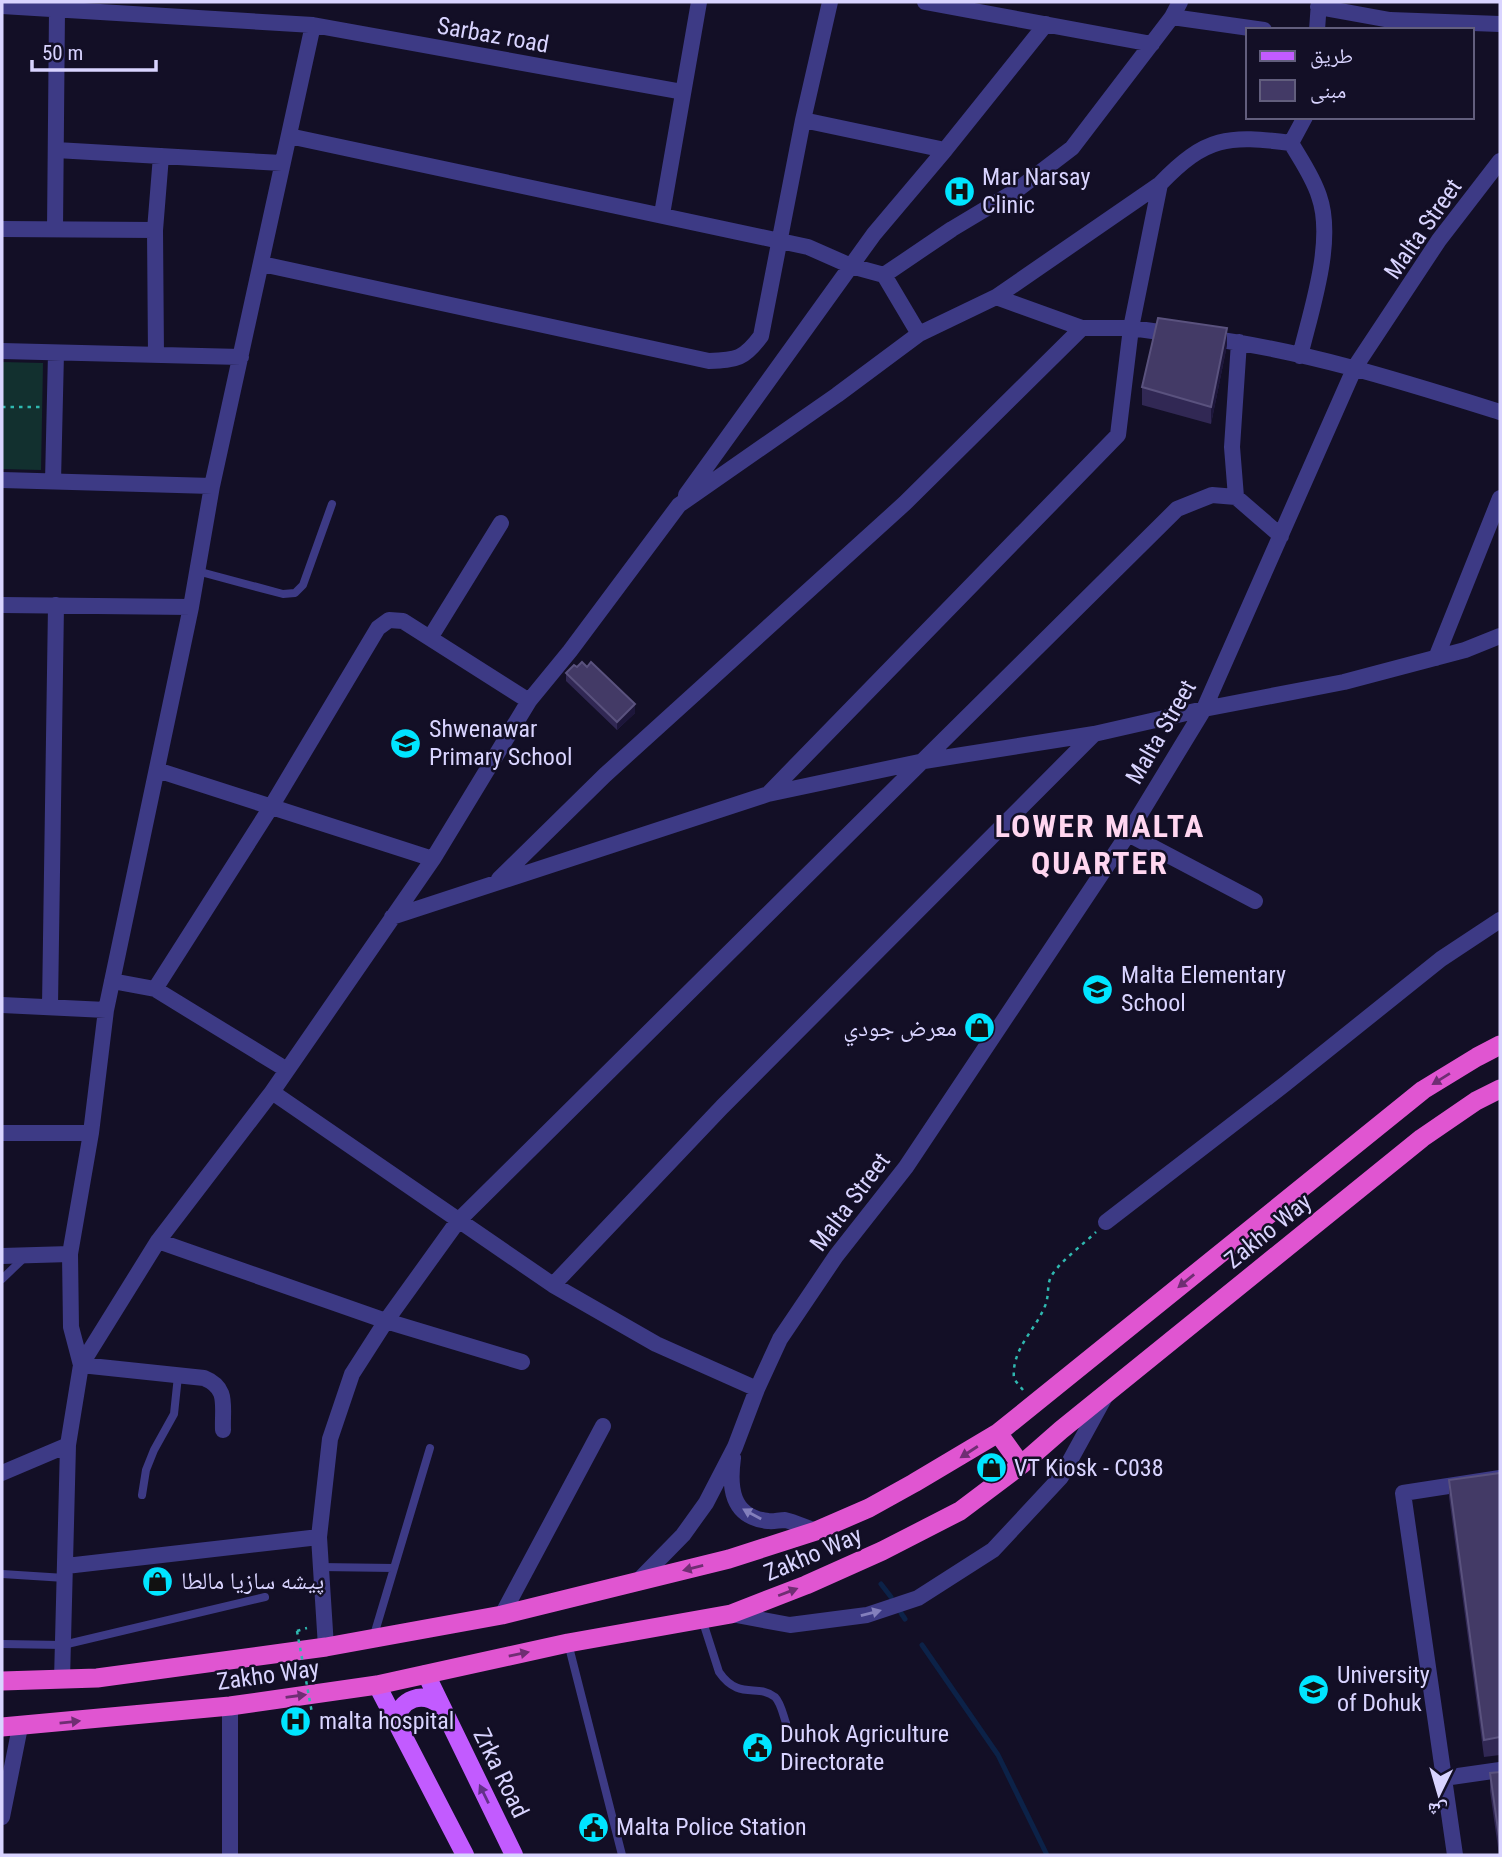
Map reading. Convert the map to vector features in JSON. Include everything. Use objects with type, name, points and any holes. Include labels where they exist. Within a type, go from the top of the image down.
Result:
[{"type":"highway","name":"Zakho Way","points":[[2,1681],[97,1678],[326,1647],[502,1615],[729,1559],[816,1531],[869,1508],[998,1433],[1423,1090],[1500,1045]]},
{"type":"highway","name":"Zakho Way","points":[[11,1727],[230,1706],[377,1685],[568,1643],[731,1614],[806,1585],[882,1551],[960,1511],[1021,1465],[1422,1138],[1500,1088]]},
{"type":"highway","points":[[998,1433],[1021,1465]]},
{"type":"main road","name":"Zrka Road","points":[[426,1674],[514,1855]]},
{"type":"main road","points":[[377,1685],[465,1855]]},
{"type":"main road","points":[[396,1721],[403,1705],[417,1697],[433,1700],[440,1705]]},
{"type":"street","points":[[662,214],[699,2]]},
{"type":"street","points":[[262,264],[709,361],[734,360],[749,352],[761,336],[803,120],[830,2]]},
{"type":"street","points":[[925,2],[1152,44]]},
{"type":"street","points":[[884,275],[952,229],[1017,190],[1072,148],[1172,17],[1180,2]]},
{"type":"street","points":[[1317,28],[1318,5],[1388,25],[1500,24]]},
{"type":"street","name":"Sarbaz road","points":[[2,6],[313,25],[683,92]]},
{"type":"street","points":[[55,229],[57,10]]},
{"type":"street","points":[[1172,17],[1250,28]]},
{"type":"street","points":[[62,1680],[68,1445],[81,1365],[158,1241],[272,1091],[433,859],[529,701],[570,651],[679,504],[874,234],[1046,24]]},
{"type":"street","points":[[81,1365],[71,1327],[70,1254],[91,1133],[106,1010],[191,607],[212,486],[313,25]]},
{"type":"street","points":[[1292,143],[1304,119]]},
{"type":"street","points":[[803,120],[945,150]]},
{"type":"street","points":[[289,136],[808,247],[851,266],[884,275],[919,334]]},
{"type":"street","points":[[679,504],[837,395],[919,334],[996,296],[1160,184],[1183,160],[1216,142],[1251,138],[1292,143]]},
{"type":"street","points":[[1292,143],[1320,197],[1323,218],[1322,270],[1300,356]]},
{"type":"street","points":[[56,150],[282,163]]},
{"type":"street","points":[[156,355],[155,230],[161,156]]},
{"type":"street","name":"Malta Street","points":[[636,1583],[683,1535],[706,1503],[735,1447],[780,1339],[836,1256],[905,1167],[1128,834],[1204,709],[1355,367],[1439,240],[1500,161]]},
{"type":"street","points":[[768,794],[1118,435],[1131,328],[1160,184]]},
{"type":"street","points":[[2,229],[155,230]]},
{"type":"street","points":[[996,296],[1082,327],[1131,328],[1239,342],[1355,367],[1500,412]]},
{"type":"street","points":[[495,882],[605,775],[905,503],[1082,327]]},
{"type":"street","points":[[1236,497],[1232,447],[1239,342]]},
{"type":"street","points":[[2,351],[241,357]]},
{"type":"street","points":[[53,481],[56,352]]},
{"type":"street","points":[[2,480],[212,486]]},
{"type":"street","points":[[326,1647],[319,1537],[330,1439],[352,1374],[386,1321],[458,1221],[1177,509],[1212,495],[1236,497],[1281,536]]},
{"type":"street","points":[[1436,658],[1500,498]]},
{"type":"street","points":[[430,638],[501,523]]},
{"type":"street","points":[[2,605],[191,607]]},
{"type":"street","points":[[50,1006],[56,605]]},
{"type":"street","points":[[155,989],[271,807],[378,628],[389,620],[403,621],[529,701]]},
{"type":"street","points":[[392,917],[768,794],[924,761],[1094,734],[1344,682],[1465,650],[1500,636]]},
{"type":"street","points":[[552,1285],[722,1107],[1094,734]]},
{"type":"street","points":[[157,771],[433,859]]},
{"type":"street","points":[[1128,834],[1255,901]]},
{"type":"street","points":[[1106,1222],[1441,959],[1500,920]]},
{"type":"street","points":[[112,981],[155,989],[287,1070]]},
{"type":"street","points":[[2,1005],[106,1010]]},
{"type":"street","points":[[272,1091],[552,1285],[656,1344],[757,1389]]},
{"type":"street","points":[[2,1133],[91,1133]]},
{"type":"street","points":[[158,1241],[386,1321],[522,1362]]},
{"type":"street","points":[[2,1255],[70,1254]]},
{"type":"street","points":[[81,1365],[204,1378],[216,1383],[222,1393],[223,1430]]},
{"type":"street","points":[[731,1614],[790,1625],[866,1615],[918,1598],[993,1550],[1061,1477],[1107,1393]]},
{"type":"street","points":[[502,1615],[603,1426]]},
{"type":"street","points":[[2,1473],[68,1445]]},
{"type":"street","name":"Malta Street","points":[[735,1447],[731,1483],[738,1505],[753,1517],[768,1521],[785,1520],[816,1531]]},
{"type":"street","points":[[1455,1855],[1403,1493],[1500,1478]]},
{"type":"street","points":[[66,1572],[319,1537]]},
{"type":"street","points":[[230,1706],[230,1855]]},
{"type":"street","points":[[2,1808],[11,1727]]},
{"type":"street","points":[[1444,1778],[1500,1770]]},
{"type":"lane","points":[[197,570],[283,594],[295,593],[303,585],[332,504]]},
{"type":"lane","points":[[2,1279],[27,1255]]},
{"type":"lane","points":[[142,1496],[146,1471],[154,1450],[174,1414],[177,1376]]},
{"type":"lane","points":[[373,1638],[430,1448]]},
{"type":"lane","points":[[320,1567],[394,1568]]},
{"type":"lane","points":[[2,1574],[66,1572]]},
{"type":"lane","points":[[2,1644],[64,1645],[265,1597]]},
{"type":"lane","points":[[702,1619],[719,1672],[728,1684],[735,1688],[774,1696],[786,1723]]},
{"type":"lane","points":[[568,1643],[622,1855]]},
{"type":"path","points":[[2,407],[43,407]]},
{"type":"path","points":[[1035,1404],[1014,1379],[1020,1346],[1045,1307],[1050,1293],[1050,1279],[1106,1222]]},
{"type":"path","points":[[297,1631],[312,1713]]},
{"type":"green space","points":[[2,362],[43,363],[41,470],[2,469]]},
{"type":"building","points":[[1158,318],[1227,328],[1211,407],[1142,387]]},
{"type":"building","points":[[582,662],[587,667],[591,662],[635,704],[617,722],[566,673]]},
{"type":"building","points":[[1500,1473],[1500,1737],[1484,1740],[1449,1480]]},
{"type":"building","points":[[1500,1772],[1500,1844],[1490,1773]]},
{"type":"waterway","points":[[881,1584],[891,1597]]},
{"type":"waterway","points":[[901,1613],[905,1619]]},
{"type":"waterway","points":[[922,1645],[998,1755],[1047,1855]]},
{"type":"place","name":"Mar Narsay Clinic","points":[[959,191]]},
{"type":"place","name":"Shwenawar Primary School","points":[[406,743]]},
{"type":"place","name":"Malta Elementary School","points":[[1098,989]]},
{"type":"place","name":"معرض جودي","points":[[980,1028]]},
{"type":"place","name":"VT Kiosk - C038","points":[[991,1468]]},
{"type":"place","name":"پيشه سازيا مالطا","points":[[158,1581]]},
{"type":"place","name":"University of Dohuk","points":[[1314,1689]]},
{"type":"place","name":"malta hospital","points":[[296,1721]]},
{"type":"place","name":"Duhok Agriculture Directorate","points":[[757,1748]]},
{"type":"place","name":"Malta Police Station","points":[[593,1827]]},
{"type":"district","name":"LOWER MALTA QUARTER","points":[[1100,844]]}]
